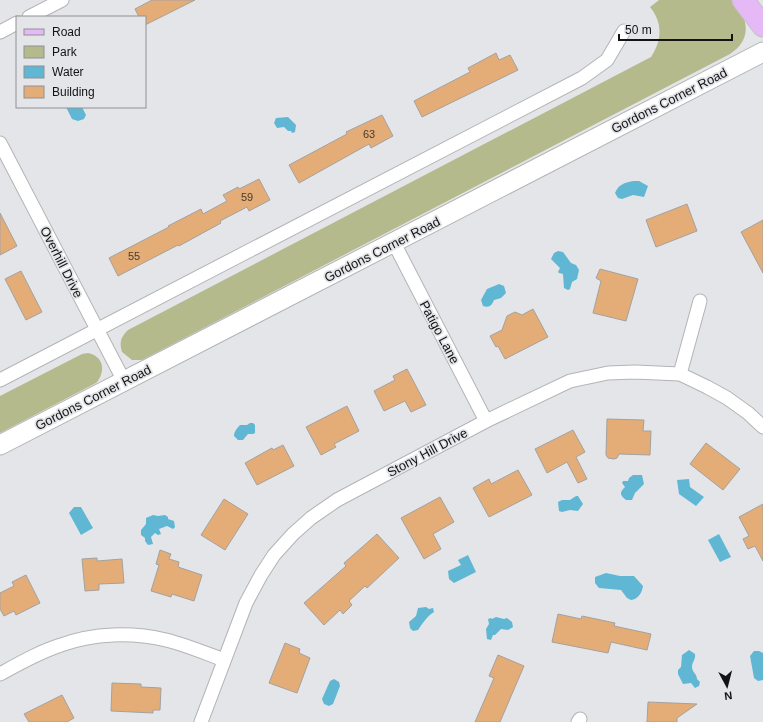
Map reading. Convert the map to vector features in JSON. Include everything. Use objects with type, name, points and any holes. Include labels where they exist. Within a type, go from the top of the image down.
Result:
[{"type":"main road","points":[[744,0],[763,26]]},
{"type":"street","points":[[31,16],[62,0]]},
{"type":"street","points":[[0,32],[16,24]]},
{"type":"street","points":[[0,380],[582,78],[607,60],[624,31]]},
{"type":"street","name":"Gordons Corner Road","points":[[0,445],[763,52]]},
{"type":"street","name":"Overhill Drive","points":[[0,143],[124,381]]},
{"type":"street","name":"Patigo Lane","points":[[394,243],[486,421]]},
{"type":"street","points":[[680,374],[700,301]]},
{"type":"street","name":"Stony Hill Drive","points":[[201,722],[246,604],[274,555],[293,534],[311,518],[337,500],[486,421],[561,384],[594,375],[635,372],[680,374],[727,398],[748,413],[763,427]]},
{"type":"street","points":[[0,674],[39,653],[60,645],[79,639],[110,635],[149,637],[166,640],[224,660]]},
{"type":"green space","points":[[659,0],[733,0],[745,21],[745,35],[742,42],[730,54],[142,360],[132,360],[122,352],[121,340],[128,330],[651,57],[655,51],[660,32],[657,19],[650,7]]},
{"type":"green space","points":[[88,353],[97,357],[102,365],[101,374],[96,383],[0,433],[0,396],[82,354]]},
{"type":"water","points":[[66,108],[82,108],[86,115],[84,119],[78,121],[72,119]]},
{"type":"water","points":[[288,117],[296,125],[295,132],[292,133],[284,127],[277,128],[274,123],[276,118]]},
{"type":"water","points":[[639,181],[648,186],[644,197],[633,195],[622,199],[618,198],[615,193],[618,188],[624,183]]},
{"type":"water","points":[[558,251],[563,252],[571,263],[576,265],[579,270],[577,279],[572,282],[570,289],[568,290],[564,288],[563,274],[558,272],[560,268],[551,259],[554,253]]},
{"type":"water","points":[[499,284],[504,286],[506,293],[501,298],[494,300],[490,306],[483,306],[481,300],[487,289]]},
{"type":"water","points":[[250,423],[255,425],[255,433],[248,434],[243,440],[238,440],[234,436],[237,429],[240,425],[247,425]]},
{"type":"water","points":[[633,475],[642,475],[644,484],[635,493],[632,500],[626,500],[621,494],[625,487],[622,483],[623,481],[628,481]]},
{"type":"water","points":[[689,479],[690,487],[704,497],[696,506],[679,494],[677,480]]},
{"type":"water","points":[[578,496],[583,504],[578,511],[559,511],[558,502],[562,500],[570,500]]},
{"type":"water","points":[[74,507],[81,507],[93,528],[81,535],[69,513]]},
{"type":"water","points":[[153,515],[165,515],[168,519],[174,521],[175,527],[173,529],[167,526],[159,529],[161,534],[158,535],[155,533],[151,537],[153,544],[148,545],[145,538],[141,535],[141,530],[146,524],[146,518]]},
{"type":"water","points":[[719,534],[731,557],[720,562],[708,540]]},
{"type":"water","points":[[468,555],[476,572],[454,583],[449,579],[448,571],[461,565],[458,560]]},
{"type":"water","points":[[606,573],[620,576],[634,576],[643,586],[641,593],[638,597],[631,600],[627,598],[621,590],[599,588],[595,583],[595,577]]},
{"type":"water","points":[[426,607],[429,609],[433,608],[434,612],[427,617],[418,630],[413,631],[410,628],[409,622],[416,616],[418,608]]},
{"type":"water","points":[[496,617],[504,619],[507,618],[512,622],[513,627],[508,630],[501,629],[493,635],[491,640],[487,639],[486,629],[489,624],[488,619]]},
{"type":"water","points":[[689,650],[695,654],[692,669],[700,682],[699,686],[695,688],[691,683],[683,684],[678,674],[678,670],[681,667],[682,655]]},
{"type":"water","points":[[754,651],[763,653],[763,680],[758,681],[754,678],[750,656]]},
{"type":"water","points":[[334,679],[339,682],[340,686],[333,704],[329,706],[324,704],[322,699],[330,681]]},
{"type":"building","points":[[152,0],[195,0],[146,24],[146,16],[138,16],[135,9]]},
{"type":"building","points":[[496,53],[499,60],[510,55],[518,70],[422,117],[414,101],[470,72],[468,68]]},
{"type":"building","points":[[382,115],[393,136],[371,148],[369,144],[299,183],[289,165],[347,134],[346,132]]},
{"type":"building","points":[[259,179],[270,200],[249,211],[247,207],[220,221],[221,223],[179,246],[178,245],[118,276],[109,258],[201,209],[203,214],[227,201],[223,195],[238,187],[239,189]]},
{"type":"building","points":[[687,204],[697,231],[656,247],[646,220]]},
{"type":"building","points":[[0,213],[17,246],[0,255]]},
{"type":"building","points":[[763,220],[763,273],[741,232]]},
{"type":"building","points":[[600,269],[638,279],[626,321],[593,313],[601,281],[596,278]]},
{"type":"building","points":[[21,271],[42,312],[26,320],[5,279]]},
{"type":"building","points":[[533,309],[548,337],[505,359],[498,346],[496,347],[490,336],[502,330],[507,316],[515,312],[522,315]]},
{"type":"building","points":[[407,369],[426,405],[411,412],[405,401],[384,411],[374,391],[395,380],[393,376]]},
{"type":"building","points":[[347,406],[359,431],[334,444],[336,447],[321,455],[306,427]]},
{"type":"building","points":[[607,419],[644,420],[643,431],[651,431],[650,455],[619,454],[617,458],[608,458],[606,455]]},
{"type":"building","points":[[573,430],[585,452],[576,457],[587,479],[578,483],[567,462],[547,473],[535,449]]},
{"type":"building","points":[[706,443],[740,469],[723,490],[690,464]]},
{"type":"building","points":[[283,445],[294,466],[257,485],[245,463],[272,448],[273,450]]},
{"type":"building","points":[[518,470],[532,495],[489,517],[473,488],[489,479],[491,484]]},
{"type":"building","points":[[440,497],[454,522],[433,534],[441,549],[424,559],[401,518]]},
{"type":"building","points":[[224,499],[248,514],[225,550],[201,535]]},
{"type":"building","points":[[763,504],[763,561],[755,546],[748,549],[743,539],[749,536],[739,517]]},
{"type":"building","points":[[377,534],[399,558],[367,588],[365,586],[349,601],[352,605],[343,614],[340,610],[324,625],[304,603],[346,566],[344,563]]},
{"type":"building","points":[[160,550],[171,554],[169,559],[179,562],[178,567],[202,575],[194,601],[172,594],[171,597],[151,591],[159,565],[156,564]]},
{"type":"building","points":[[97,558],[97,561],[122,559],[124,583],[99,584],[99,590],[85,591],[82,559]]},
{"type":"building","points":[[26,575],[40,603],[16,615],[14,611],[4,616],[0,609],[0,593],[14,586],[12,582]]},
{"type":"building","points":[[558,614],[581,619],[582,616],[615,623],[614,626],[651,634],[647,650],[611,642],[608,653],[552,642]]},
{"type":"building","points":[[285,643],[300,649],[299,653],[310,658],[297,693],[269,683]]},
{"type":"building","points":[[498,655],[524,666],[500,722],[475,722],[494,678],[489,676]]},
{"type":"building","points":[[112,683],[141,684],[141,687],[161,688],[160,710],[153,710],[153,713],[111,711]]},
{"type":"building","points":[[62,695],[74,718],[67,722],[29,722],[24,714]]},
{"type":"building","points":[[648,702],[697,704],[677,718],[677,722],[647,722]]}]
